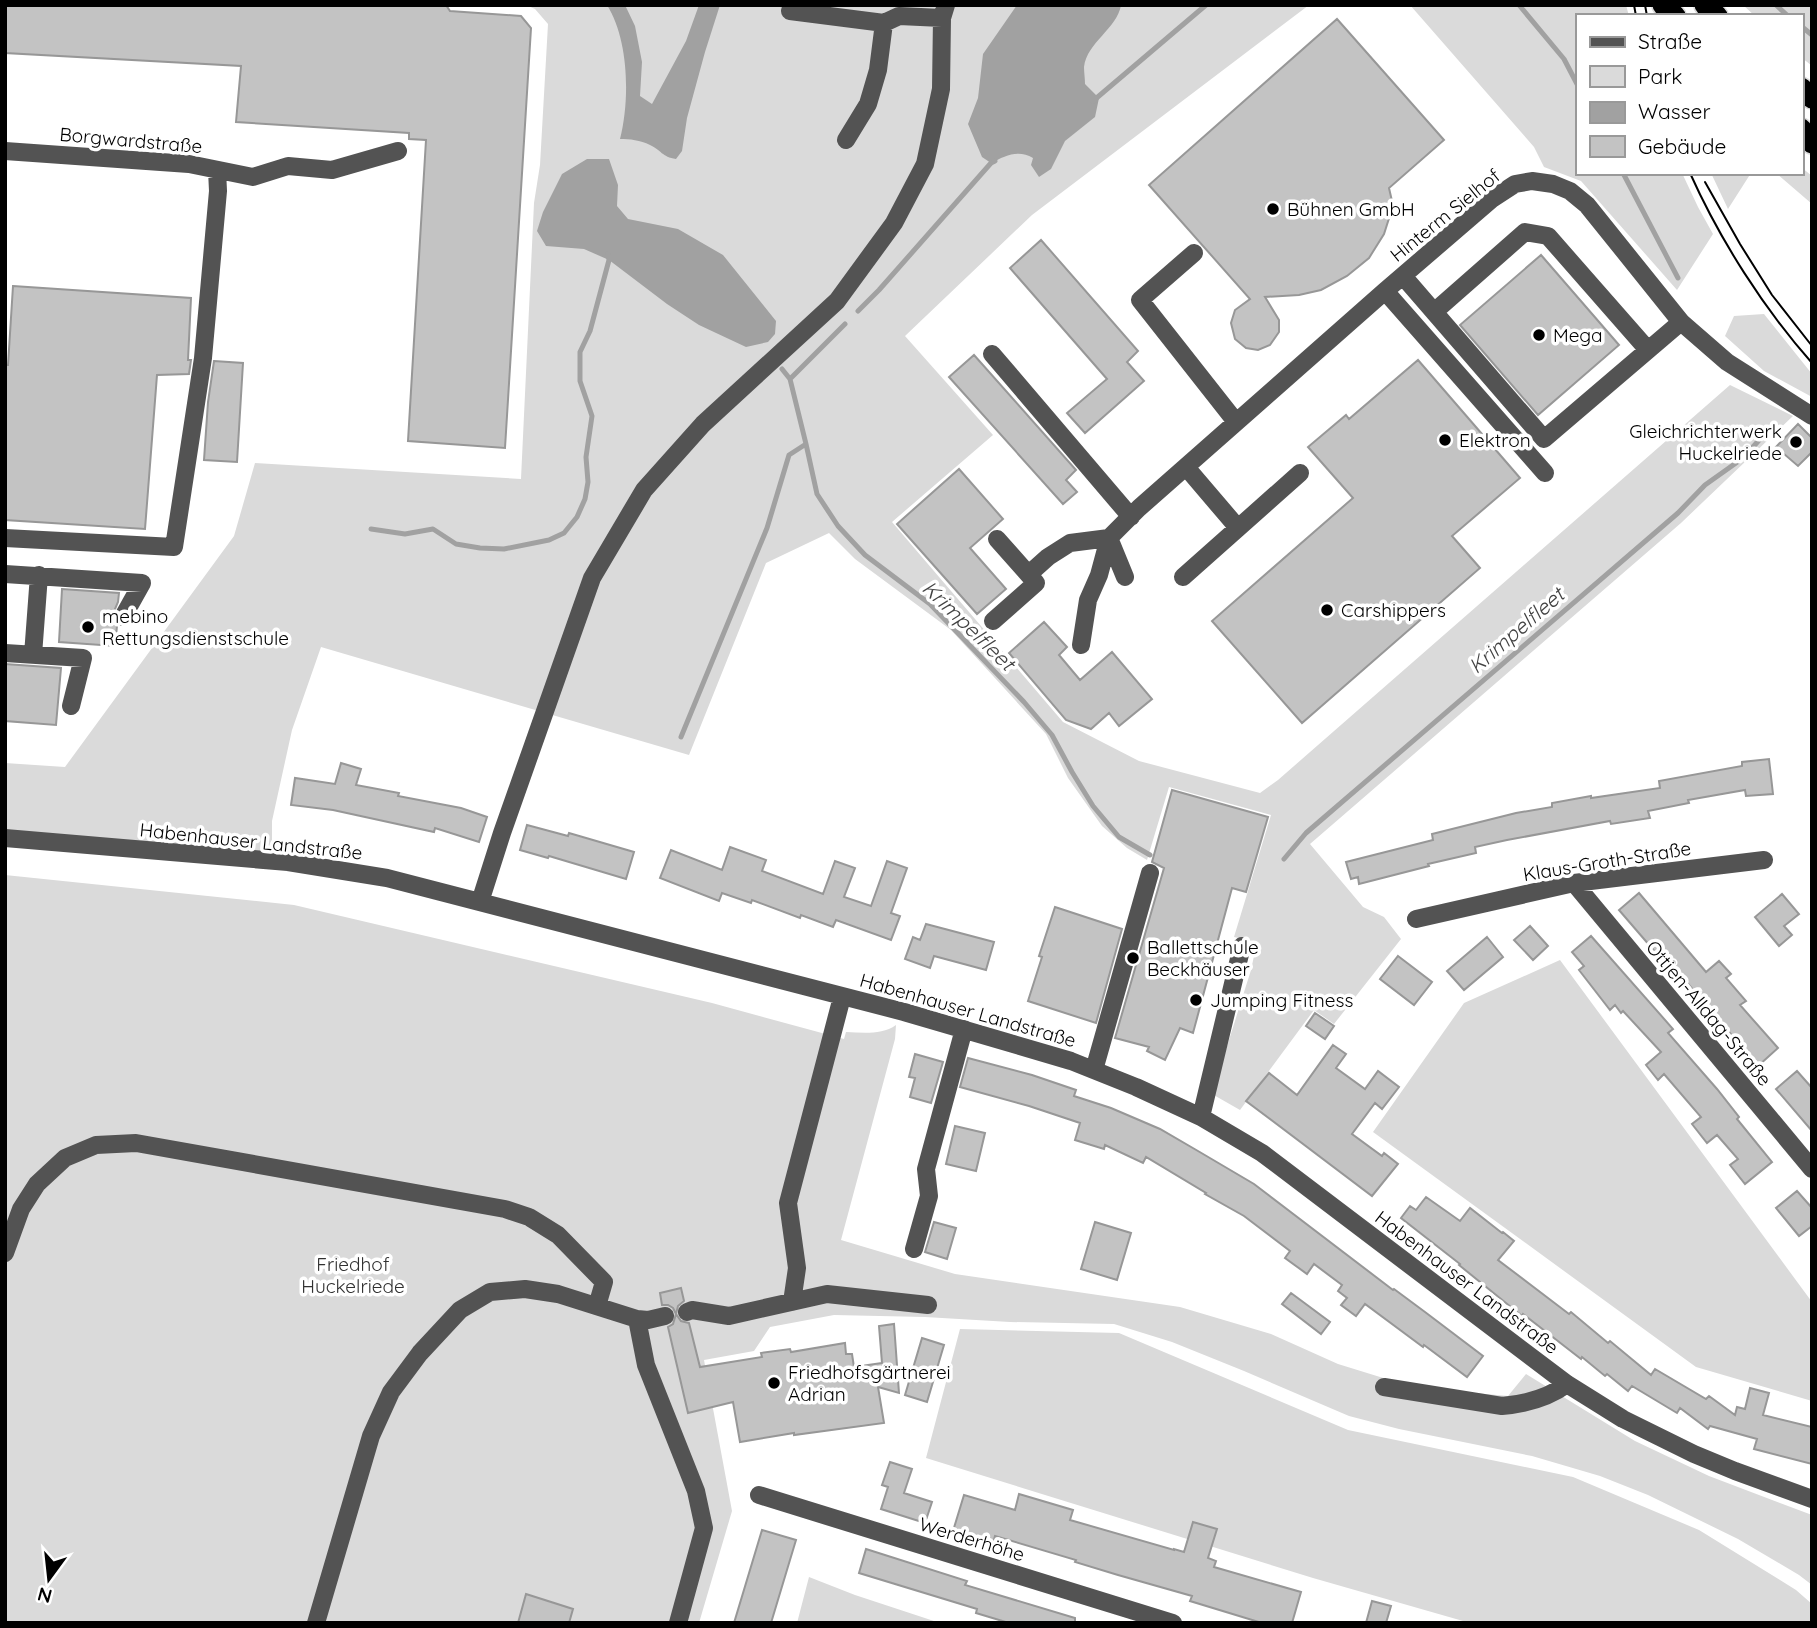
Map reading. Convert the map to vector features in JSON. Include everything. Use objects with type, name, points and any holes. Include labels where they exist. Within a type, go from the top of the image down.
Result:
[{"type":"street","points":[[480,902],[506,820],[592,578],[644,490],[702,424],[837,301],[894,223],[925,164],[941,89],[944,11],[899,16],[884,23],[790,11]]},
{"type":"street","points":[[846,140],[869,104],[878,70],[884,23]]},
{"type":"street","name":"Borgwardstraße","points":[[5,151],[189,164],[253,177],[288,166],[332,170],[398,151]]},
{"type":"street","points":[[5,538],[174,547],[203,358],[218,191],[217,170]]},
{"type":"street","name":"Hinterm Sielhof","points":[[1109,538],[1236,422],[1492,199],[1515,184],[1532,181],[1553,184],[1570,191],[1587,205],[1681,322],[1727,362],[1812,416]]},
{"type":"street","points":[[1434,312],[1525,232],[1548,236],[1648,350]]},
{"type":"street","points":[[1194,253],[1140,300],[1236,422]]},
{"type":"street","points":[[1403,276],[1544,439],[1681,322]]},
{"type":"street","points":[[1385,291],[1545,473]]},
{"type":"street","points":[[992,354],[1131,517]]},
{"type":"street","points":[[1186,467],[1238,528]]},
{"type":"street","points":[[1183,577],[1300,473]]},
{"type":"street","points":[[1029,574],[1048,557],[1070,543],[1109,538]]},
{"type":"street","points":[[1109,538],[1125,577]]},
{"type":"street","points":[[1081,645],[1088,600],[1099,575],[1109,538]]},
{"type":"street","points":[[993,621],[1035,583],[996,539]]},
{"type":"street","points":[[5,574],[142,583],[123,617]]},
{"type":"street","points":[[33,655],[39,575]]},
{"type":"street","points":[[5,653],[83,658],[71,705]]},
{"type":"street","name":"Habenhauser Landstraße","points":[[5,838],[288,862],[387,878],[964,1029],[1094,1069],[1201,1117],[1262,1153],[1567,1384],[1623,1419],[1694,1454],[1812,1499]]},
{"type":"street","name":"Klaus-Groth-Straße","points":[[1416,919],[1574,883],[1764,860]]},
{"type":"street","points":[[1094,1069],[1150,873]]},
{"type":"street","name":"Ottjen-Alldag-Straße","points":[[1574,883],[1812,1169]]},
{"type":"street","points":[[1201,1117],[1242,946]]},
{"type":"street","points":[[792,1302],[797,1268],[788,1203],[842,997]]},
{"type":"street","points":[[914,1249],[929,1196],[926,1169],[964,1029]]},
{"type":"street","points":[[5,1253],[21,1209],[37,1184],[65,1158],[96,1145],[136,1143],[505,1209],[520,1214],[558,1235],[604,1282],[597,1306]]},
{"type":"street","points":[[316,1623],[371,1436],[391,1392],[420,1353],[460,1310],[490,1292],[525,1290],[558,1294],[637,1320],[665,1316]]},
{"type":"street","points":[[687,1312],[692,1310],[729,1316],[827,1294],[928,1305]]},
{"type":"street","points":[[637,1320],[646,1365],[696,1491],[704,1528],[678,1623]]},
{"type":"street","points":[[1384,1387],[1502,1406],[1520,1405],[1556,1392],[1567,1384]]},
{"type":"street","name":"Werderhöhe","points":[[759,1495],[1173,1623]]},
{"type":"green space","points":[[526,5],[1309,5],[1032,215],[905,336],[993,435],[892,522],[1063,722],[1139,761],[1260,793],[1730,385],[1793,416],[1681,523],[1310,844],[1363,907],[1384,917],[1401,939],[1334,1024],[1314,1010],[1240,1110],[1212,1094],[1251,970],[1257,942],[1234,937],[1271,815],[1169,787],[1147,860],[1127,848],[1102,826],[1068,778],[1046,734],[951,630],[855,559],[829,533],[766,563],[689,755],[321,647],[292,730],[272,821],[272,853],[5,830],[5,763],[65,767],[234,536],[255,463],[521,479],[534,203],[540,165],[548,24],[535,9]]},
{"type":"green space","points":[[1410,5],[1626,5],[1628,14],[1576,14],[1576,175],[1683,175],[1713,234],[1677,290],[1581,181],[1544,167],[1534,147]]},
{"type":"green space","points":[[1743,5],[1812,5],[1812,66],[1803,59],[1803,14],[1753,14]]},
{"type":"green space","points":[[1803,169],[1812,176],[1812,204],[1778,175],[1803,175]]},
{"type":"green space","points":[[1712,175],[1750,175],[1728,209]]},
{"type":"green space","points":[[1764,314],[1812,374],[1812,397],[1764,371],[1725,336],[1734,316]]},
{"type":"green space","name":"Friedhof Huckelriede","points":[[5,875],[294,905],[712,1003],[844,1039],[846,1032],[879,1032],[896,1025],[895,1039],[841,1240],[955,1274],[1180,1307],[1271,1334],[1338,1364],[1393,1381],[1442,1390],[1508,1396],[1526,1374],[1635,1441],[1709,1476],[1812,1515],[1812,1585],[1738,1539],[1648,1495],[1600,1476],[1532,1456],[1349,1416],[1172,1342],[1114,1324],[834,1315],[770,1327],[754,1351],[704,1360],[732,1511],[699,1623],[5,1623]]},
{"type":"green space","points":[[1560,960],[1812,1302],[1812,1401],[1696,1367],[1373,1132],[1464,1003]]},
{"type":"green space","points":[[960,1329],[1119,1333],[1348,1430],[1573,1477],[1699,1530],[1796,1590],[1812,1604],[1812,1623],[1470,1623],[1313,1578],[926,1458]]},
{"type":"green space","points":[[809,1577],[855,1595],[940,1623],[797,1623]]},
{"type":"water","points":[[607,5],[625,5],[635,26],[642,62],[640,96],[652,104],[686,41],[699,5],[720,5],[687,118],[682,151],[676,159],[642,142],[620,139],[625,107],[625,70],[620,35]]},
{"type":"water","points":[[1017,5],[1121,5],[1114,21],[1086,58],[1085,84],[1099,98],[1095,117],[1065,141],[1051,169],[1039,177],[1031,165],[1033,158],[1027,155],[1012,154],[991,163],[982,157],[968,124],[978,98],[983,54]]},
{"type":"water","points":[[587,159],[609,159],[618,185],[617,206],[628,219],[678,229],[723,255],[776,321],[775,334],[768,342],[746,347],[699,325],[609,260],[584,249],[546,246],[537,231],[543,212],[562,174]]},
{"type":"building","points":[[5,5],[446,5],[450,11],[521,16],[531,28],[505,448],[408,441],[426,140],[409,139],[409,133],[236,122],[241,66],[5,53]]},
{"type":"building","points":[[1337,19],[1444,140],[1389,188],[1391,212],[1384,234],[1369,258],[1347,276],[1321,290],[1299,295],[1265,297],[1279,320],[1279,332],[1270,345],[1258,350],[1246,348],[1235,339],[1231,323],[1235,310],[1250,299],[1149,185]]},
{"type":"building","points":[[1041,240],[1138,351],[1127,362],[1144,381],[1085,433],[1067,413],[1107,379],[1010,268]]},
{"type":"building","name":"Mega","points":[[1541,255],[1619,345],[1538,415],[1460,325]]},
{"type":"building","points":[[13,286],[191,298],[189,374],[157,375],[145,529],[5,520],[5,365],[8,365]]},
{"type":"building","points":[[974,355],[1076,470],[1066,480],[1077,492],[1063,504],[949,377]]},
{"type":"building","points":[[1418,360],[1520,478],[1452,536],[1480,568],[1302,723],[1212,621],[1353,498],[1308,447],[1346,415],[1349,419]]},
{"type":"building","points":[[214,361],[243,363],[237,462],[204,460]]},
{"type":"building","name":"Gleichrichterwerk Huckelriede","points":[[1798,424],[1812,438],[1812,452],[1798,466],[1776,447]]},
{"type":"building","points":[[959,469],[1003,519],[970,548],[1006,589],[977,614],[897,524]]},
{"type":"building","name":"mebino Rettungsdienstschule","points":[[62,589],[119,593],[112,616],[117,626],[115,646],[59,642]]},
{"type":"building","points":[[1044,622],[1067,647],[1059,655],[1080,680],[1112,652],[1152,699],[1119,726],[1109,713],[1091,729],[1066,720],[1009,653]]},
{"type":"building","points":[[5,664],[61,668],[56,725],[5,721]]},
{"type":"building","points":[[1769,759],[1773,794],[1746,796],[1745,790],[1688,800],[1689,803],[1648,811],[1650,818],[1611,824],[1610,821],[1475,847],[1476,853],[1359,884],[1358,877],[1351,879],[1346,862],[1433,840],[1432,834],[1552,807],[1552,803],[1660,788],[1659,781],[1742,766],[1742,762]]},
{"type":"building","points":[[341,763],[361,769],[356,785],[461,808],[487,817],[479,842],[435,828],[434,832],[333,810],[291,805],[295,778],[335,784]]},
{"type":"building","points":[[1172,790],[1268,817],[1246,892],[1232,888],[1193,1033],[1180,1028],[1165,1060],[1147,1051],[1149,1047],[1115,1038],[1164,868],[1152,862]]},
{"type":"building","points":[[527,825],[568,836],[569,833],[634,852],[626,879],[520,850]]},
{"type":"building","points":[[730,847],[766,860],[762,871],[823,894],[835,861],[855,868],[844,897],[871,906],[887,861],[907,868],[891,913],[900,916],[891,940],[836,920],[833,927],[801,915],[800,918],[752,900],[751,903],[722,893],[719,901],[660,878],[671,850],[722,870]]},
{"type":"building","points":[[1639,893],[1706,972],[1719,961],[1731,974],[1726,978],[1746,1001],[1740,1005],[1778,1048],[1758,1066],[1678,972],[1675,975],[1619,910]]},
{"type":"building","points":[[1782,894],[1799,914],[1784,926],[1792,935],[1779,946],[1755,917]]},
{"type":"building","points":[[1055,907],[1122,929],[1096,1023],[1028,1001]]},
{"type":"building","points":[[926,924],[994,942],[986,970],[934,956],[930,968],[905,959],[913,937],[920,940]]},
{"type":"building","points":[[1530,926],[1548,946],[1533,960],[1514,940]]},
{"type":"building","points":[[1591,936],[1673,1029],[1668,1033],[1717,1089],[1772,1162],[1745,1184],[1730,1165],[1738,1159],[1717,1135],[1707,1143],[1692,1124],[1701,1117],[1664,1074],[1658,1080],[1646,1065],[1661,1052],[1623,1011],[1621,1013],[1615,1005],[1610,1010],[1579,970],[1584,966],[1572,952]]},
{"type":"building","points":[[1487,937],[1503,957],[1464,990],[1447,971]]},
{"type":"building","points":[[1398,956],[1432,982],[1414,1005],[1380,979]]},
{"type":"building","points":[[1315,1013],[1334,1026],[1325,1039],[1306,1026]]},
{"type":"building","points":[[1333,1045],[1346,1054],[1336,1068],[1365,1089],[1378,1071],[1399,1087],[1382,1109],[1375,1103],[1352,1134],[1398,1164],[1372,1196],[1246,1101],[1269,1073],[1297,1095]]},
{"type":"building","points":[[915,1054],[943,1062],[931,1103],[910,1097],[915,1078],[909,1077]]},
{"type":"building","points":[[968,1058],[1076,1090],[1074,1096],[1160,1129],[1254,1184],[1483,1356],[1467,1377],[1365,1304],[1356,1316],[1341,1305],[1347,1298],[1338,1291],[1342,1285],[1314,1264],[1307,1274],[1285,1258],[1290,1251],[1244,1216],[1146,1157],[1143,1163],[1105,1145],[1104,1149],[1075,1140],[1080,1123],[960,1087]]},
{"type":"building","points":[[1797,1071],[1812,1088],[1812,1131],[1776,1089]]},
{"type":"building","points":[[955,1126],[985,1133],[976,1171],[946,1164]]},
{"type":"building","points":[[1797,1191],[1812,1208],[1812,1226],[1799,1236],[1776,1208]]},
{"type":"building","points":[[1426,1197],[1460,1221],[1470,1208],[1503,1232],[1514,1241],[1498,1260],[1569,1314],[1571,1312],[1608,1343],[1610,1341],[1651,1375],[1655,1369],[1706,1399],[1709,1396],[1735,1415],[1737,1407],[1745,1409],[1750,1388],[1769,1393],[1763,1415],[1812,1427],[1812,1464],[1754,1449],[1757,1439],[1710,1426],[1708,1429],[1680,1408],[1677,1413],[1632,1386],[1628,1391],[1607,1374],[1605,1376],[1523,1314],[1522,1316],[1401,1218],[1410,1206],[1416,1210]]},
{"type":"building","points":[[934,1222],[956,1228],[947,1259],[925,1252]]},
{"type":"building","points":[[1095,1222],[1131,1233],[1117,1280],[1081,1269]]},
{"type":"building","points":[[681,1288],[684,1301],[678,1306],[676,1314],[673,1308],[662,1305],[660,1293]]},
{"type":"building","points":[[1291,1293],[1330,1322],[1321,1334],[1282,1304]]},
{"type":"building","name":"Friedhofsgärtnerei Adrian","points":[[676,1314],[681,1321],[689,1323],[700,1367],[762,1357],[761,1353],[790,1349],[791,1352],[845,1343],[846,1354],[852,1354],[854,1367],[882,1363],[879,1326],[894,1324],[899,1393],[878,1387],[884,1423],[740,1442],[733,1402],[688,1413],[668,1327],[673,1324]]},
{"type":"building","points":[[922,1338],[944,1345],[927,1402],[905,1395]]},
{"type":"building","points":[[890,1462],[912,1469],[904,1493],[932,1502],[925,1523],[881,1509],[888,1487],[882,1485]]},
{"type":"building","points":[[1019,1494],[1073,1510],[1070,1520],[1184,1552],[1193,1522],[1217,1529],[1208,1558],[1216,1561],[1214,1567],[1301,1592],[1292,1623],[1262,1623],[1190,1601],[1192,1596],[1075,1562],[1076,1560],[995,1536],[993,1543],[953,1531],[964,1495],[1015,1510]]},
{"type":"building","points":[[762,1530],[796,1540],[771,1623],[734,1623]]},
{"type":"building","points":[[866,1549],[967,1581],[965,1585],[1075,1618],[1075,1623],[1009,1623],[976,1613],[977,1609],[859,1573]]},
{"type":"building","points":[[526,1594],[573,1609],[569,1623],[518,1623]]},
{"type":"building","points":[[1372,1601],[1391,1606],[1386,1623],[1366,1623]]},
{"type":"waterway","points":[[1093,101],[1206,5]]},
{"type":"waterway","name":"Krimpelfleet","points":[[1519,5],[1564,59],[1576,82]]},
{"type":"waterway","points":[[1776,5],[1786,14]]},
{"type":"waterway","points":[[1803,28],[1812,35]]},
{"type":"waterway","points":[[858,311],[995,161]]},
{"type":"waterway","name":"Krimpelfleet","points":[[1624,175],[1678,278]]},
{"type":"waterway","points":[[371,529],[405,534],[433,529],[456,544],[504,549],[549,540],[564,533],[577,517],[585,499],[588,482],[586,457],[592,416],[580,381],[580,352],[590,331],[609,260],[608,254]]},
{"type":"waterway","points":[[790,379],[845,324]]},
{"type":"waterway","points":[[681,737],[767,528],[789,455],[806,444],[790,379],[782,369]]},
{"type":"waterway","name":"Krimpelfleet","points":[[1284,859],[1306,833],[1678,513],[1705,485],[1743,458],[1770,428]]},
{"type":"waterway","name":"Krimpelfleet","points":[[806,444],[817,494],[838,526],[865,555],[930,604],[1024,702],[1052,735],[1093,806],[1119,837],[1150,855]]},
{"type":"tram line","points":[[1634,5],[1636,14]]},
{"type":"tram line","points":[[1645,5],[1647,14]]},
{"type":"tram line","points":[[1691,175],[1744,273],[1812,363]]},
{"type":"tram line","points":[[1705,182],[1772,295],[1812,346]]},
{"type":"place","name":"Bühnen GmbH","points":[[1273,209]]},
{"type":"place","name":"Mega","points":[[1539,335]]},
{"type":"place","name":"Elektron","points":[[1445,440]]},
{"type":"place","name":"Gleichrichterwerk Huckelriede","points":[[1796,442]]},
{"type":"place","name":"Carshippers","points":[[1327,610]]},
{"type":"place","name":"mebino Rettungsdienstschule","points":[[88,627]]},
{"type":"place","name":"Ballettschule Beckhäuser","points":[[1133,958]]},
{"type":"place","name":"Jumping Fitness","points":[[1196,1000]]},
{"type":"place","name":"Friedhofsgärtnerei Adrian","points":[[774,1383]]}]
